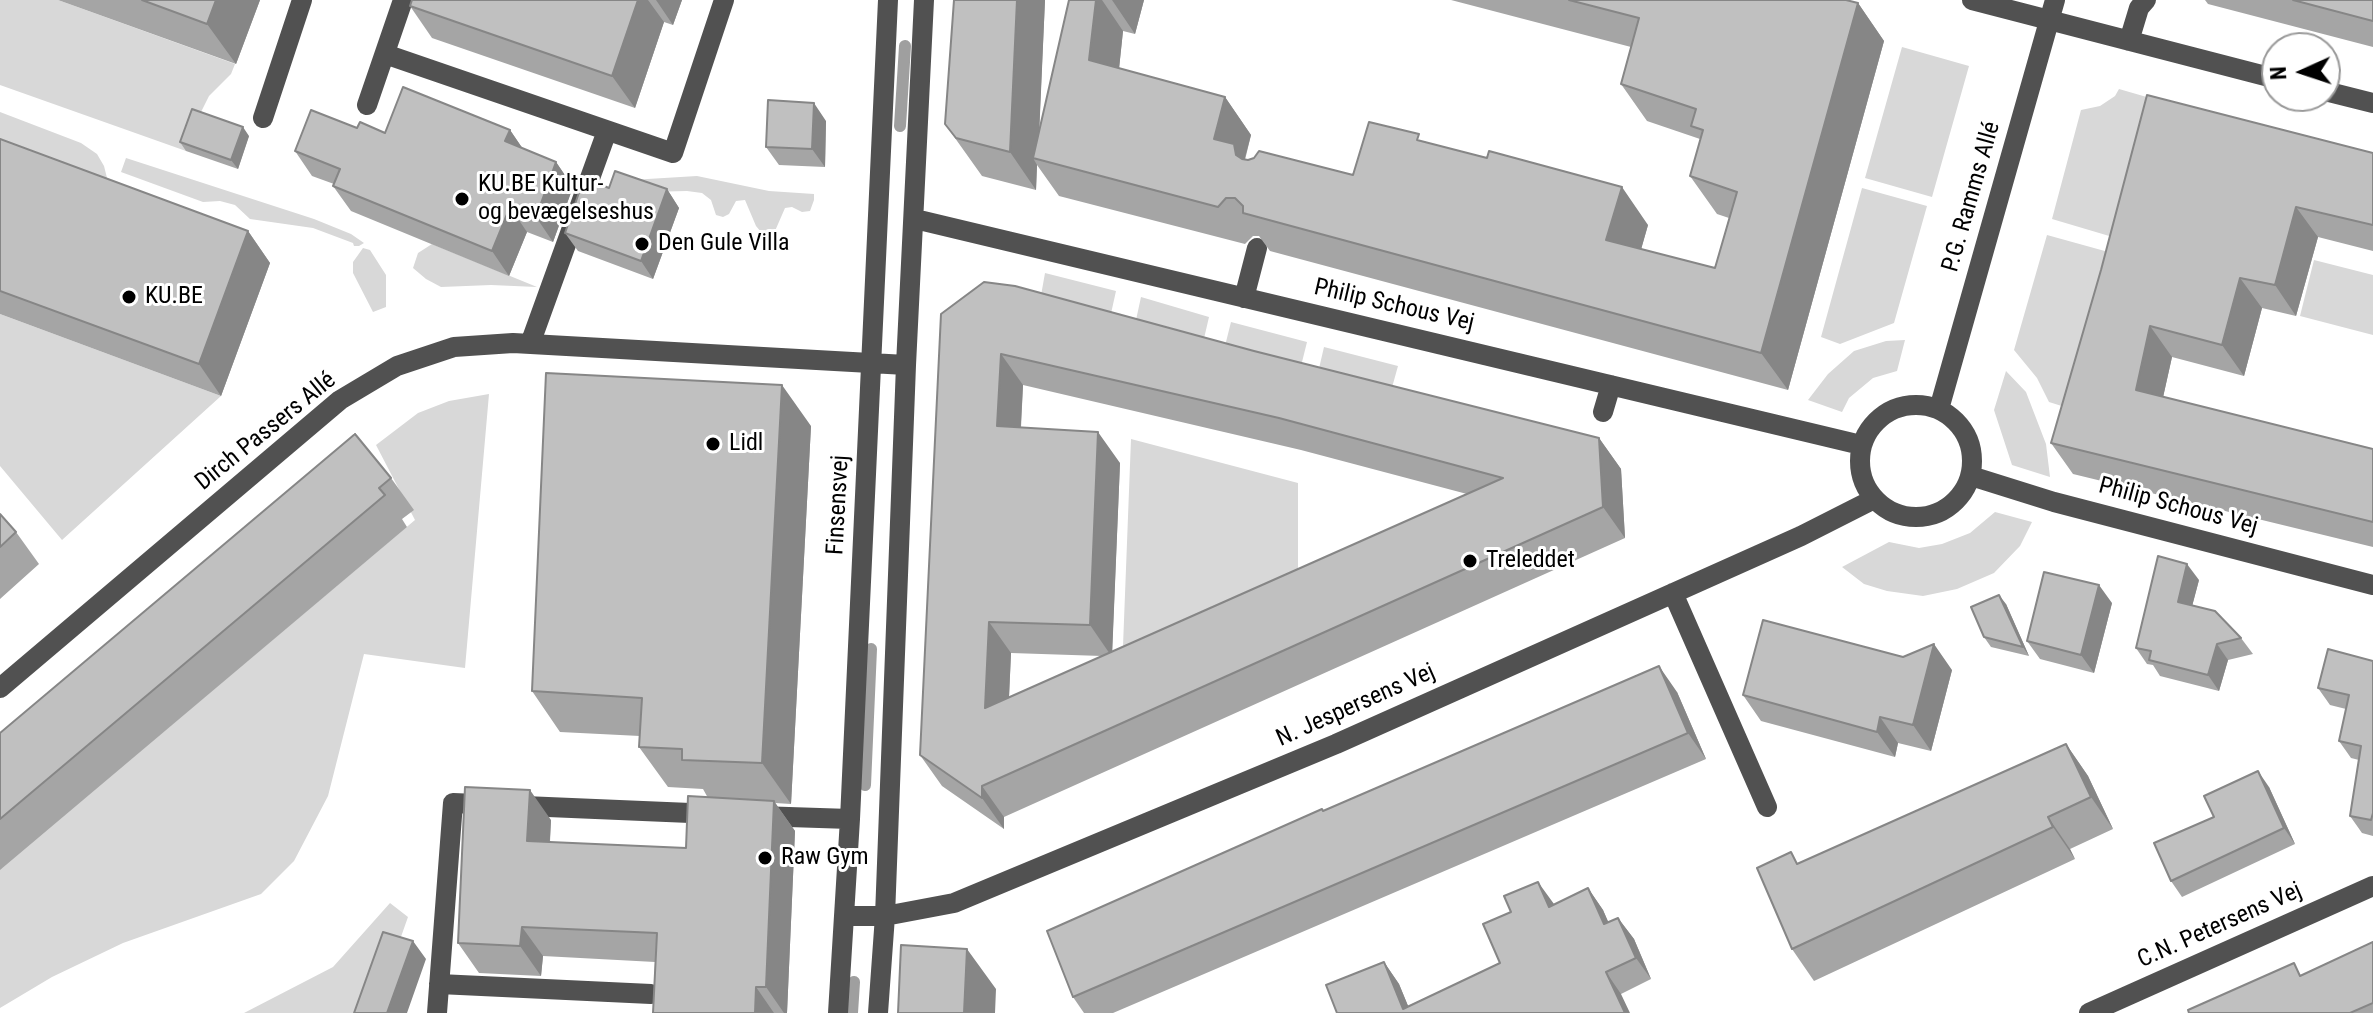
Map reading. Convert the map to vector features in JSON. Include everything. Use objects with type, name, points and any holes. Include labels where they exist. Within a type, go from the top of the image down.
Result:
[{"type":"street","points":[[263,118],[302,0]]},
{"type":"street","points":[[367,105],[403,0]]},
{"type":"street","points":[[385,54],[673,153],[724,0]]},
{"type":"street","name":"Finsensvej","points":[[838,1013],[850,819],[888,0]]},
{"type":"street","points":[[878,1013],[885,916],[906,365],[924,0]]},
{"type":"street","points":[[1972,0],[2052,10],[2129,41],[2261,75]]},
{"type":"street","points":[[2129,41],[2139,8],[2146,0]]},
{"type":"street","name":"P.G. Ramms Allé","points":[[1939,409],[2052,10]]},
{"type":"street","points":[[2341,95],[2373,103]]},
{"type":"street","points":[[530,344],[607,131]]},
{"type":"street","name":"Philip Schous Vej","points":[[915,219],[1861,445]]},
{"type":"street","points":[[1244,298],[1257,248]]},
{"type":"street","name":"Dirch Passers Allé","points":[[0,688],[340,400],[397,366],[454,347],[513,343],[906,365]]},
{"type":"street","points":[[1603,412],[1611,385]]},
{"type":"street","points":[[1915,404],[1939,409],[1956,420],[1967,436],[1973,456],[1971,476],[1962,494],[1947,508],[1930,516],[1909,517],[1890,511],[1874,499],[1864,483],[1859,465],[1861,445],[1872,424],[1891,409],[1915,404]]},
{"type":"street","name":"Philip Schous Vej","points":[[1971,476],[2054,502],[2373,585]]},
{"type":"street","name":"N. Jespersens Vej","points":[[844,916],[885,916],[954,903],[1336,744],[1801,536],[1874,499]]},
{"type":"street","points":[[1673,593],[1767,807]]},
{"type":"street","points":[[437,1013],[454,892],[453,803],[647,821],[734,815],[850,819]]},
{"type":"street","name":"C.N. Petersens Vej","points":[[2089,1013],[2373,886]]},
{"type":"street","points":[[439,984],[651,994]]},
{"type":"shaded area","points":[[0,0],[58,0],[235,64],[231,74],[209,96],[186,151],[0,85]]},
{"type":"shaded area","points":[[1902,47],[1969,66],[1932,197],[1865,178]]},
{"type":"shaded area","points":[[2119,89],[2157,100],[2116,238],[2052,219],[2081,110],[2100,106],[2115,96]]},
{"type":"shaded area","points":[[0,112],[81,143],[97,154],[108,182],[0,163]]},
{"type":"shaded area","points":[[126,158],[314,219],[351,234],[364,243],[354,246],[313,228],[250,219],[235,205],[220,201],[203,202],[121,172]]},
{"type":"shaded area","points":[[697,176],[769,191],[814,194],[814,200],[810,211],[785,208],[775,231],[761,232],[745,200],[736,201],[729,214],[723,217],[716,215],[711,200],[702,193],[648,192],[631,180]]},
{"type":"shaded area","points":[[1862,188],[1927,206],[1894,323],[1840,344],[1821,337]]},
{"type":"shaded area","points":[[2047,235],[2112,253],[2068,408],[2049,402],[2037,378],[2014,350]]},
{"type":"shaded area","points":[[432,244],[537,287],[441,287],[413,268],[418,253]]},
{"type":"shaded area","points":[[363,248],[370,250],[386,275],[386,307],[373,312],[353,273],[353,262]]},
{"type":"shaded area","points":[[2314,260],[2373,275],[2373,335],[2300,316]]},
{"type":"shaded area","points":[[1045,273],[1116,291],[1106,336],[1037,318]]},
{"type":"shaded area","points":[[1141,297],[1209,317],[1199,360],[1131,343]]},
{"type":"shaded area","points":[[0,314],[221,396],[62,540],[0,466]]},
{"type":"shaded area","points":[[1231,322],[1307,342],[1296,386],[1220,366]]},
{"type":"shaded area","points":[[1905,340],[1897,371],[1873,378],[1849,398],[1842,412],[1808,400],[1828,374],[1854,351],[1886,341]]},
{"type":"shaded area","points":[[1324,347],[1398,366],[1386,409],[1314,390]]},
{"type":"shaded area","points":[[2006,371],[2026,392],[2046,444],[2050,477],[2012,465],[1994,410]]},
{"type":"shaded area","points":[[489,394],[465,668],[364,654],[328,796],[294,861],[261,894],[123,943],[52,977],[0,1008],[0,869],[415,520],[376,445],[418,413],[449,401]]},
{"type":"shaded area","points":[[1131,439],[1298,483],[1298,573],[1123,646]]},
{"type":"shaded area","points":[[1995,512],[2032,522],[2020,546],[1994,573],[1957,589],[1923,596],[1887,591],[1864,584],[1842,567],[1889,542],[1919,548],[1942,544],[1970,533]]},
{"type":"shaded area","points":[[390,903],[408,917],[374,1013],[244,1013],[333,967]]},
{"type":"building","points":[[142,0],[216,0],[207,24]]},
{"type":"building","points":[[412,0],[638,0],[612,76],[410,6]]},
{"type":"building","points":[[954,0],[1017,0],[1010,152],[956,138],[945,124]]},
{"type":"building","points":[[1069,0],[1096,0],[1089,60],[1225,97],[1214,139],[1234,144],[1236,155],[1242,159],[1254,158],[1259,151],[1353,175],[1369,122],[1419,134],[1417,140],[1487,158],[1489,151],[1622,187],[1606,240],[1715,268],[1737,192],[1690,176],[1703,130],[1691,126],[1696,109],[1621,84],[1639,18],[1569,0],[1846,0],[1858,3],[1761,353],[1243,213],[1243,206],[1235,198],[1226,198],[1218,207],[1033,158]]},
{"type":"building","points":[[2293,0],[2373,0],[2373,21]]},
{"type":"building","name":"KU.BE Kultur- og bevægelseshus","points":[[403,87],[510,130],[505,141],[556,162],[536,217],[510,207],[492,251],[333,186],[340,169],[295,151],[311,110],[357,128],[360,122],[385,133]]},
{"type":"building","points":[[2147,95],[2373,153],[2373,225],[2296,207],[2275,285],[2240,278],[2222,345],[2150,326],[2136,390],[2373,449],[2373,522],[2051,443]]},
{"type":"building","points":[[768,100],[814,103],[812,149],[766,147]]},
{"type":"building","points":[[192,109],[243,127],[231,160],[180,142]]},
{"type":"building","name":"KU.BE","points":[[0,139],[248,231],[199,364],[0,291]]},
{"type":"building","points":[[615,171],[667,189],[641,261],[565,233],[584,178],[609,188]]},
{"type":"building","points":[[984,282],[1015,286],[1254,351],[1599,438],[1603,507],[982,786],[982,798],[920,755],[941,314]],"holes":[[[1001,354],[1279,418],[1503,478],[985,708],[989,622],[1090,625],[1098,432],[997,426]]]},
{"type":"building","points":[[546,373],[782,385],[762,763],[682,760],[682,749],[639,747],[642,698],[532,691]]},
{"type":"building","points":[[355,434],[391,478],[379,488],[385,495],[0,819],[0,733]]},
{"type":"building","points":[[0,514],[16,532],[0,547]]},
{"type":"building","points":[[2158,556],[2187,564],[2178,602],[2215,611],[2241,638],[2217,644],[2208,675],[2149,660],[2151,651],[2136,648]]},
{"type":"building","points":[[2044,572],[2099,585],[2081,655],[2027,641]]},
{"type":"building","points":[[1999,595],[2023,647],[1984,637],[1971,607]]},
{"type":"building","points":[[1763,620],[1903,657],[1934,644],[1913,725],[1880,717],[1877,732],[1743,695]]},
{"type":"building","points":[[2328,649],[2373,661],[2371,820],[2350,816],[2361,746],[2339,741],[2349,695],[2318,688]]},
{"type":"building","points":[[1659,666],[1688,733],[1073,997],[1047,931],[1322,809]]},
{"type":"building","points":[[2066,744],[2091,797],[2048,817],[2053,827],[1792,949],[1757,868],[1791,852],[1797,864]]},
{"type":"building","points":[[2258,771],[2284,828],[2171,881],[2154,843],[2214,817],[2204,796]]},
{"type":"building","points":[[465,787],[530,790],[527,841],[686,848],[688,796],[774,801],[766,987],[756,987],[755,1013],[653,1013],[657,933],[522,927],[520,946],[458,943]]},
{"type":"building","points":[[1538,882],[1549,907],[1588,888],[1604,924],[1618,918],[1636,958],[1606,972],[1625,1013],[1337,1013],[1326,985],[1384,962],[1403,1009],[1500,963],[1483,924],[1511,912],[1504,896]]},
{"type":"building","points":[[383,932],[413,941],[387,1013],[354,1013]]},
{"type":"building","points":[[2373,942],[2373,1003],[2350,1013],[2189,1013],[2188,1010],[2294,963],[2300,976]]},
{"type":"building","points":[[901,945],[967,949],[964,1013],[898,1013]]},
{"type":"waterway","points":[[900,126],[905,46]]},
{"type":"waterway","points":[[865,785],[871,649]]},
{"type":"waterway","points":[[852,1013],[854,982]]},
{"type":"place","name":"KU.BE Kultur- og bevægelseshus","points":[[462,199]]},
{"type":"place","name":"Den Gule Villa","points":[[642,244]]},
{"type":"place","name":"KU.BE","points":[[129,297]]},
{"type":"place","name":"Lidl","points":[[713,444]]},
{"type":"place","name":"Treleddet","points":[[1470,561]]},
{"type":"place","name":"Raw Gym","points":[[765,858]]}]
